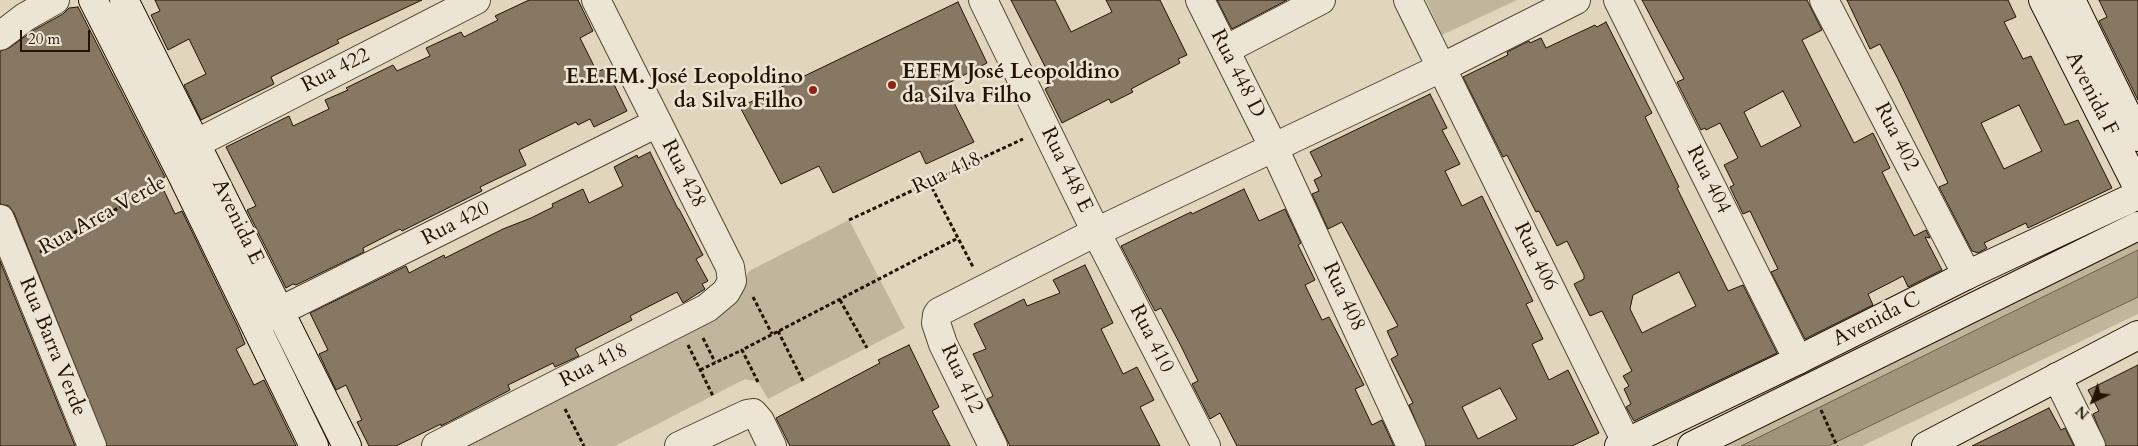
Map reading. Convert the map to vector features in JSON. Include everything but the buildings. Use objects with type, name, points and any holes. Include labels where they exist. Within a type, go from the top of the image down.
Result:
[{"type":"street","points":[[0,36],[26,17],[55,0]]},
{"type":"street","name":"Avenida E","points":[[93,0],[181,173],[314,446]]},
{"type":"street","name":"Avenida E","points":[[124,0],[197,143],[346,446]]},
{"type":"street","name":"Rua 422","points":[[197,143],[476,0]]},
{"type":"street","name":"Rua 428","points":[[597,0],[730,267]]},
{"type":"street","name":"Rua 448 E","points":[[983,0],[1096,232]]},
{"type":"street","name":"Rua 448 D","points":[[1200,0],[1274,148]]},
{"type":"street","points":[[1225,50],[1321,0]]},
{"type":"street","name":"Rua 406","points":[[1408,0],[1443,67],[1625,445]]},
{"type":"street","points":[[983,288],[1096,232],[1443,67],[1576,0]]},
{"type":"street","name":"Rua 404","points":[[1618,0],[1798,360]]},
{"type":"street","name":"Rua 402","points":[[1824,0],[1967,275]]},
{"type":"street","name":"Avenida F","points":[[2043,0],[2138,197]]},
{"type":"street","name":"Avenida F","points":[[2071,0],[2138,136]]},
{"type":"street","name":"Rua 420","points":[[254,324],[657,123]]},
{"type":"street","name":"Rua 408","points":[[1274,148],[1411,446]]},
{"type":"street","name":"Avenida C","points":[[1625,445],[1967,275],[2138,197]]},
{"type":"street","name":"Rua Barra Verde","points":[[0,219],[9,270],[92,446]]},
{"type":"street","name":"Avenida C","points":[[1692,446],[2138,226]]},
{"type":"street","name":"Rua 410","points":[[1096,232],[1206,446]]},
{"type":"street","name":"Rua 418","points":[[436,446],[707,308],[722,297],[732,281],[730,267]]},
{"type":"street","name":"Rua 412","points":[[983,288],[939,312],[936,323],[943,344],[993,446]]},
{"type":"street","points":[[1926,446],[2138,335]]},
{"type":"street","points":[[2056,377],[2091,446]]},
{"type":"street","points":[[299,415],[324,402]]},
{"type":"street","points":[[679,446],[747,414],[756,415],[772,446]]},
{"type":"path","name":"Rua 418","points":[[849,220],[1046,128]]},
{"type":"path","name":"Rua Arca Verde","points":[[9,270],[181,173]]},
{"type":"path","points":[[929,182],[983,288]]},
{"type":"path","points":[[700,370],[958,238]]},
{"type":"path","points":[[752,296],[772,334]]},
{"type":"path","points":[[840,300],[867,348]]},
{"type":"path","points":[[699,330],[715,362]]},
{"type":"path","points":[[778,331],[803,381]]},
{"type":"path","points":[[684,338],[713,396]]},
{"type":"path","points":[[742,350],[758,382]]},
{"type":"path","points":[[1817,402],[1837,446]]},
{"type":"path","points":[[564,407],[584,446]]},
{"type":"shaded area","points":[[1426,0],[1517,0],[1442,35]]},
{"type":"shaded area","points":[[849,220],[905,328],[768,399],[758,382],[745,379],[615,446],[445,446],[736,296],[749,271]]},
{"type":"shaded area","points":[[2138,230],[2138,314],[1862,446],[1706,446]]},
{"type":"shaded area","points":[[2138,250],[2138,297],[1828,446],[1741,446]]},
{"type":"place","name":"EEFM José Leopoldino da Silva Filho","points":[[892,85]]},
{"type":"place","name":"E.E.F.M. José Leopoldino da Silva Filho","points":[[813,90]]}]
